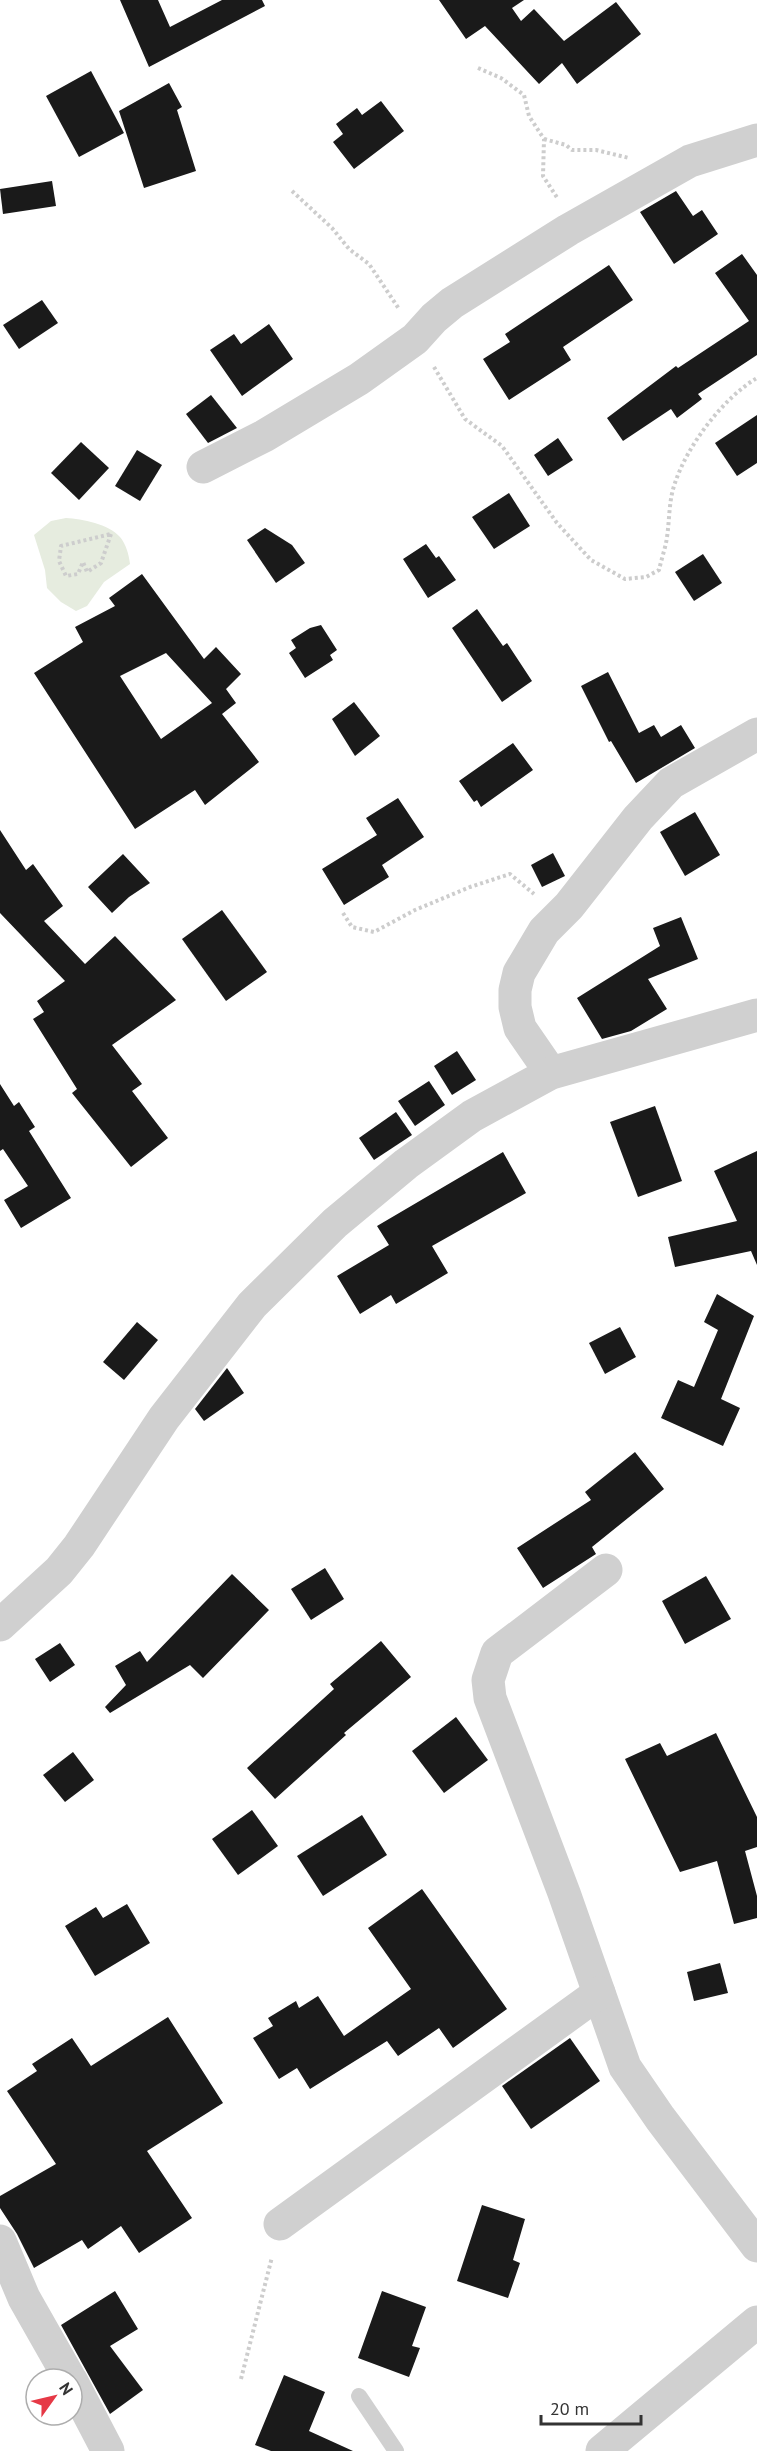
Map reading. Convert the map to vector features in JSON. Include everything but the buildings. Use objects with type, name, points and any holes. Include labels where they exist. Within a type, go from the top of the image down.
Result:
[{"type":"street","points":[[203,467],[264,436],[359,379],[415,339],[434,318],[452,303],[568,230],[690,161],[757,140]]},
{"type":"street","points":[[551,1073],[520,1028],[515,1007],[515,990],[519,973],[544,931],[569,906],[638,818],[671,783],[757,734]]},
{"type":"street","points":[[0,1625],[59,1571],[80,1546],[164,1418],[252,1305],[336,1223],[406,1164],[472,1116],[551,1073],[757,1016]]},
{"type":"street","points":[[606,1570],[497,1653],[490,1668],[488,1680],[490,1698],[564,1893],[625,2067],[666,2127],[757,2246]]},
{"type":"street","points":[[280,2224],[599,1993]]},
{"type":"street","points":[[0,2241],[24,2298],[63,2367]]},
{"type":"street","points":[[602,2451],[757,2322]]},
{"type":"street","points":[[84,2406],[108,2451]]},
{"type":"lane","points":[[359,2396],[396,2451]]},
{"type":"path","points":[[478,68],[501,78],[524,95],[529,116],[544,139],[543,176],[558,198],[568,230]]},
{"type":"path","points":[[544,139],[566,145],[572,150],[596,150],[622,155],[665,176]]},
{"type":"path","points":[[523,475],[557,523],[591,560],[626,579],[646,577],[658,570],[666,542],[674,484],[685,460],[725,405],[747,384],[757,378]]},
{"type":"path","points":[[111,534],[101,563],[87,572],[83,562],[78,574],[66,576],[59,561],[61,546],[111,534]]},
{"type":"path","points":[[343,913],[352,927],[374,932],[415,909],[510,874],[536,895],[569,906]]},
{"type":"path","points":[[241,2379],[280,2224]]},
{"type":"shaded area","points":[[66,518],[95,523],[115,532],[126,546],[130,564],[104,582],[87,606],[76,611],[61,602],[47,588],[45,570],[34,535],[51,521]]}]
